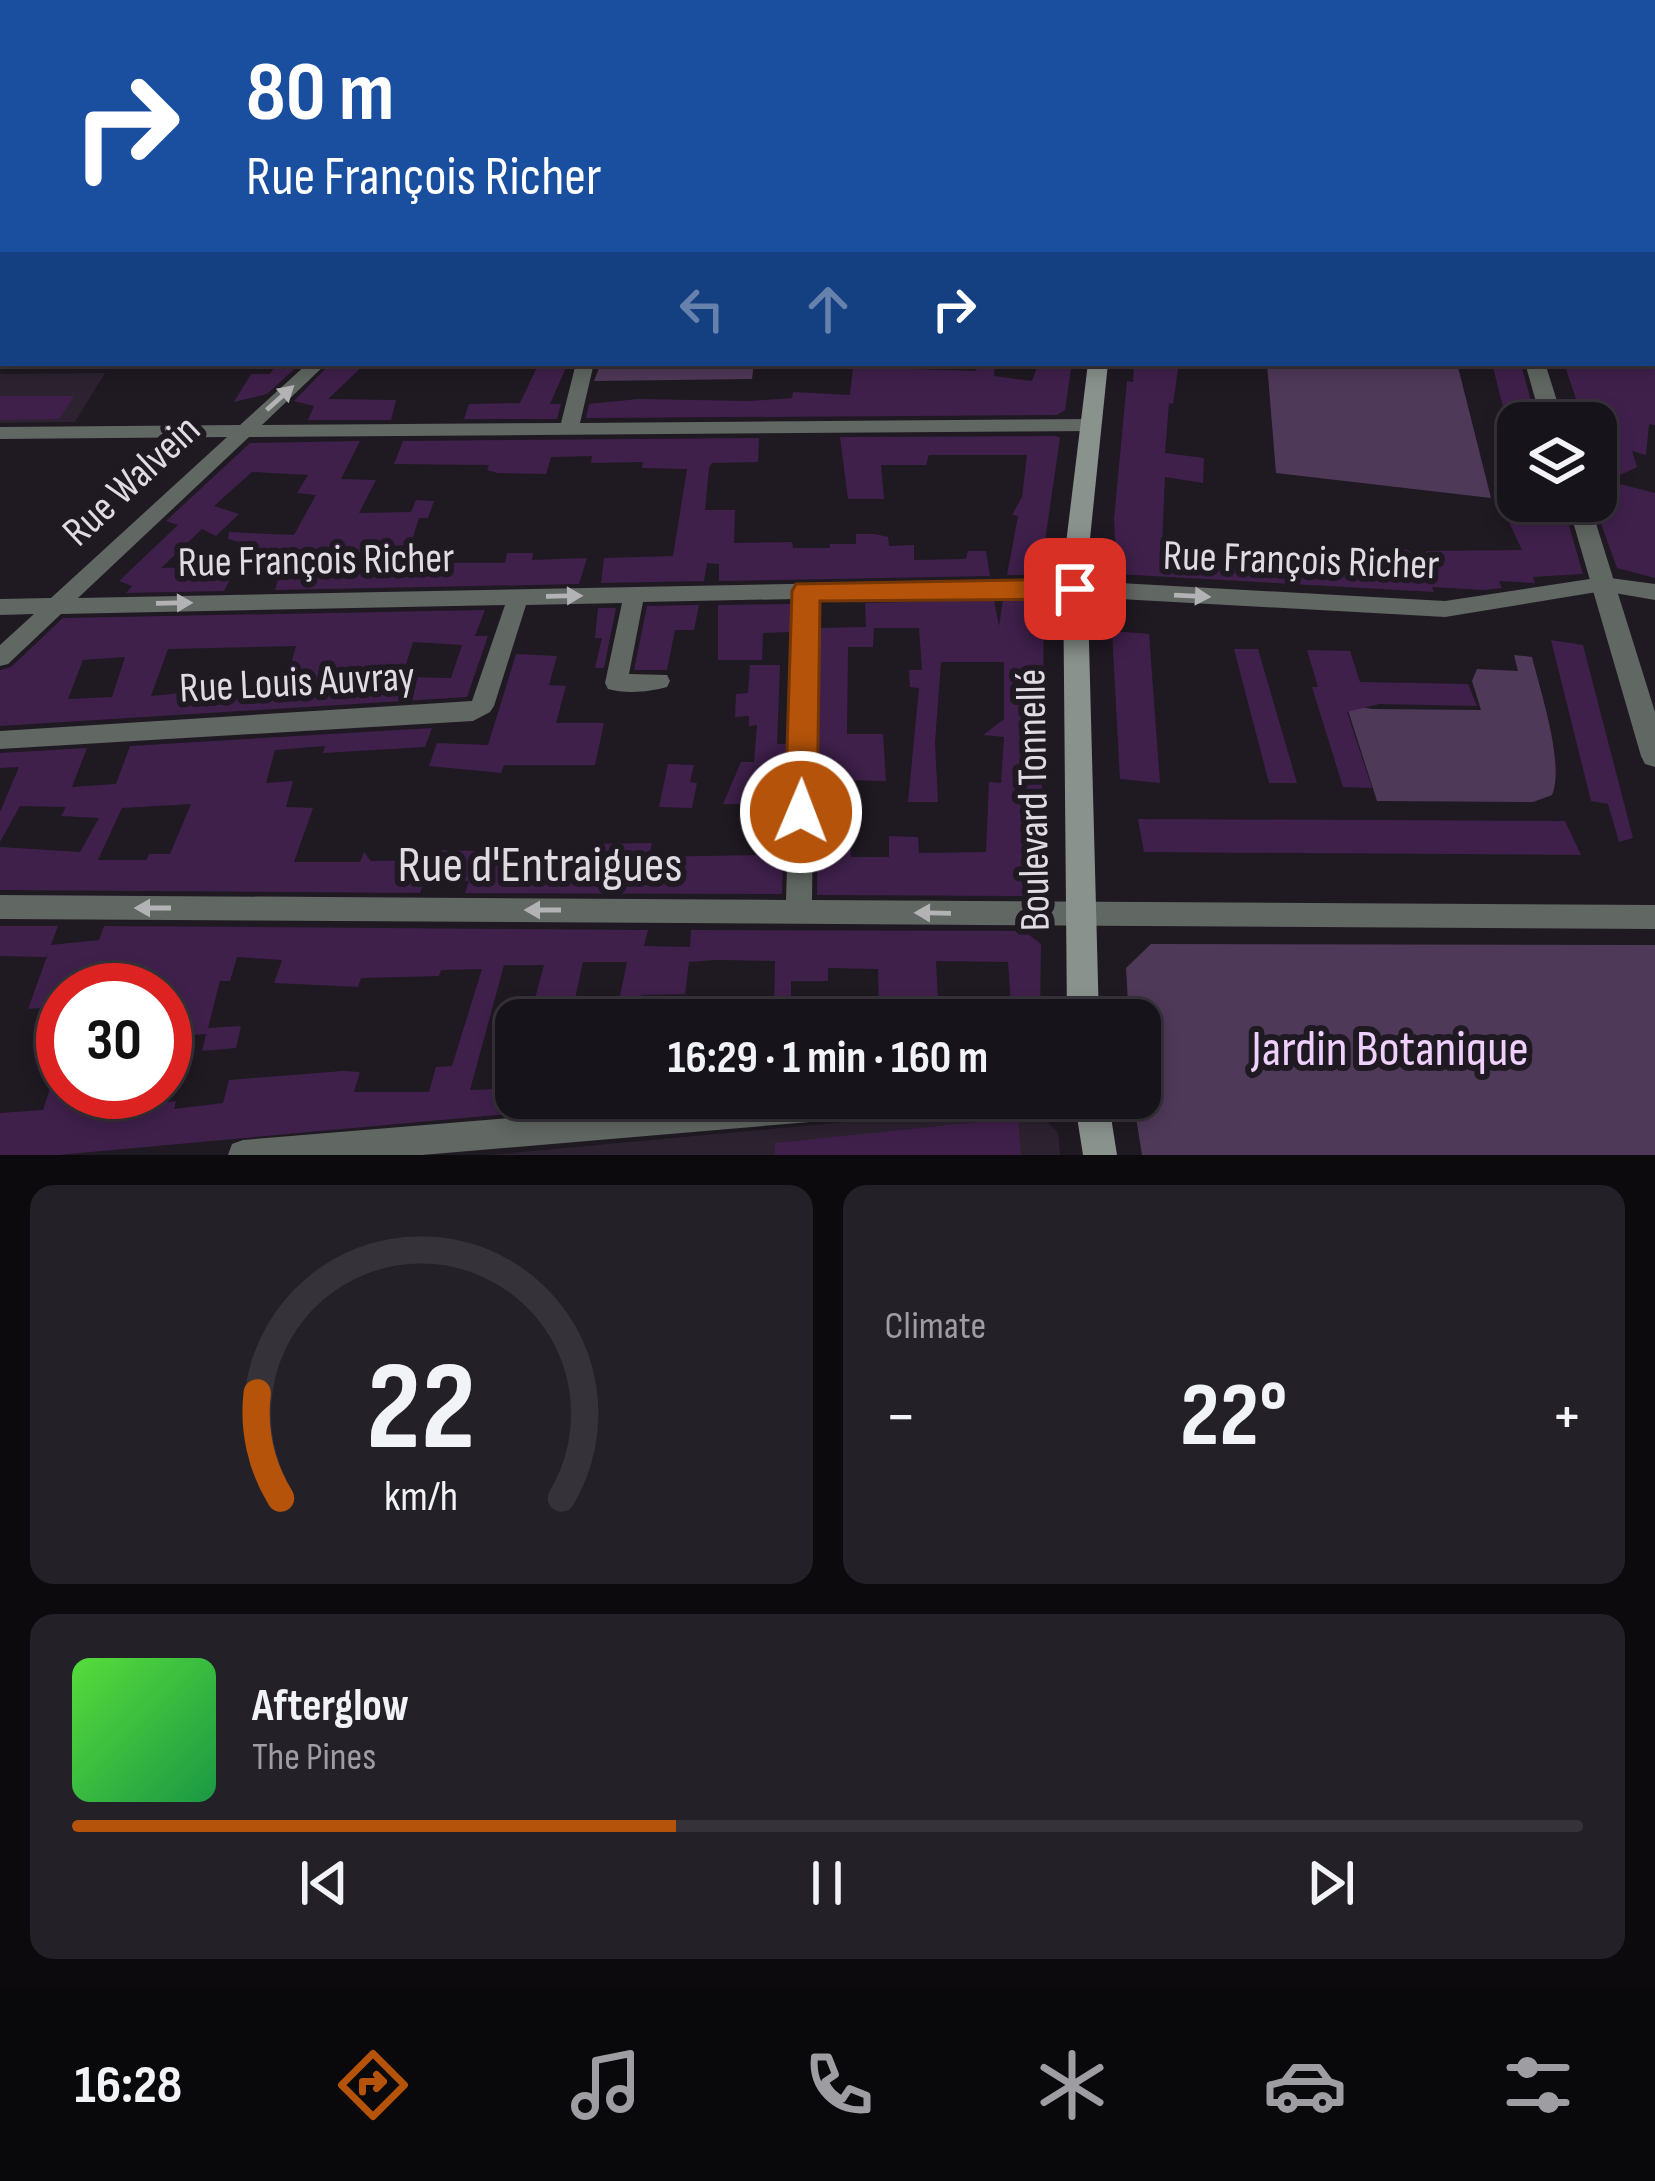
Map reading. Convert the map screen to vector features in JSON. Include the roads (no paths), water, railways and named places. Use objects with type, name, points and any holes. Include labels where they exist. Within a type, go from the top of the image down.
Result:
[{"type":"main road","name":"Boulevard Tonnellé","points":[[1079,999],[1066,914],[1075,589],[1098,366]]},
{"type":"main road","points":[[1094,1119],[1100,1155]]},
{"type":"street","name":"Rue Walvein","points":[[0,658],[315,366]]},
{"type":"street","points":[[569,428],[585,366]]},
{"type":"street","points":[[1536,366],[1547,402]]},
{"type":"street","points":[[0,433],[1090,425]]},
{"type":"street","points":[[1584,522],[1655,756]]},
{"type":"street","name":"Rue François Richer","points":[[0,607],[1075,589],[1445,609],[1603,584],[1655,592]]},
{"type":"street","points":[[799,912],[806,591]]},
{"type":"street","points":[[634,594],[616,683],[659,681]]},
{"type":"street","name":"Rue Louis Auvray","points":[[0,740],[473,712],[482,706],[518,597]]},
{"type":"street","name":"Rue d'Entraigues","points":[[0,907],[1655,917]]},
{"type":"street","points":[[242,1155],[675,1119]]},
{"type":"park label","name":"Jardin Botanique","points":[[1390,1049]]}]
